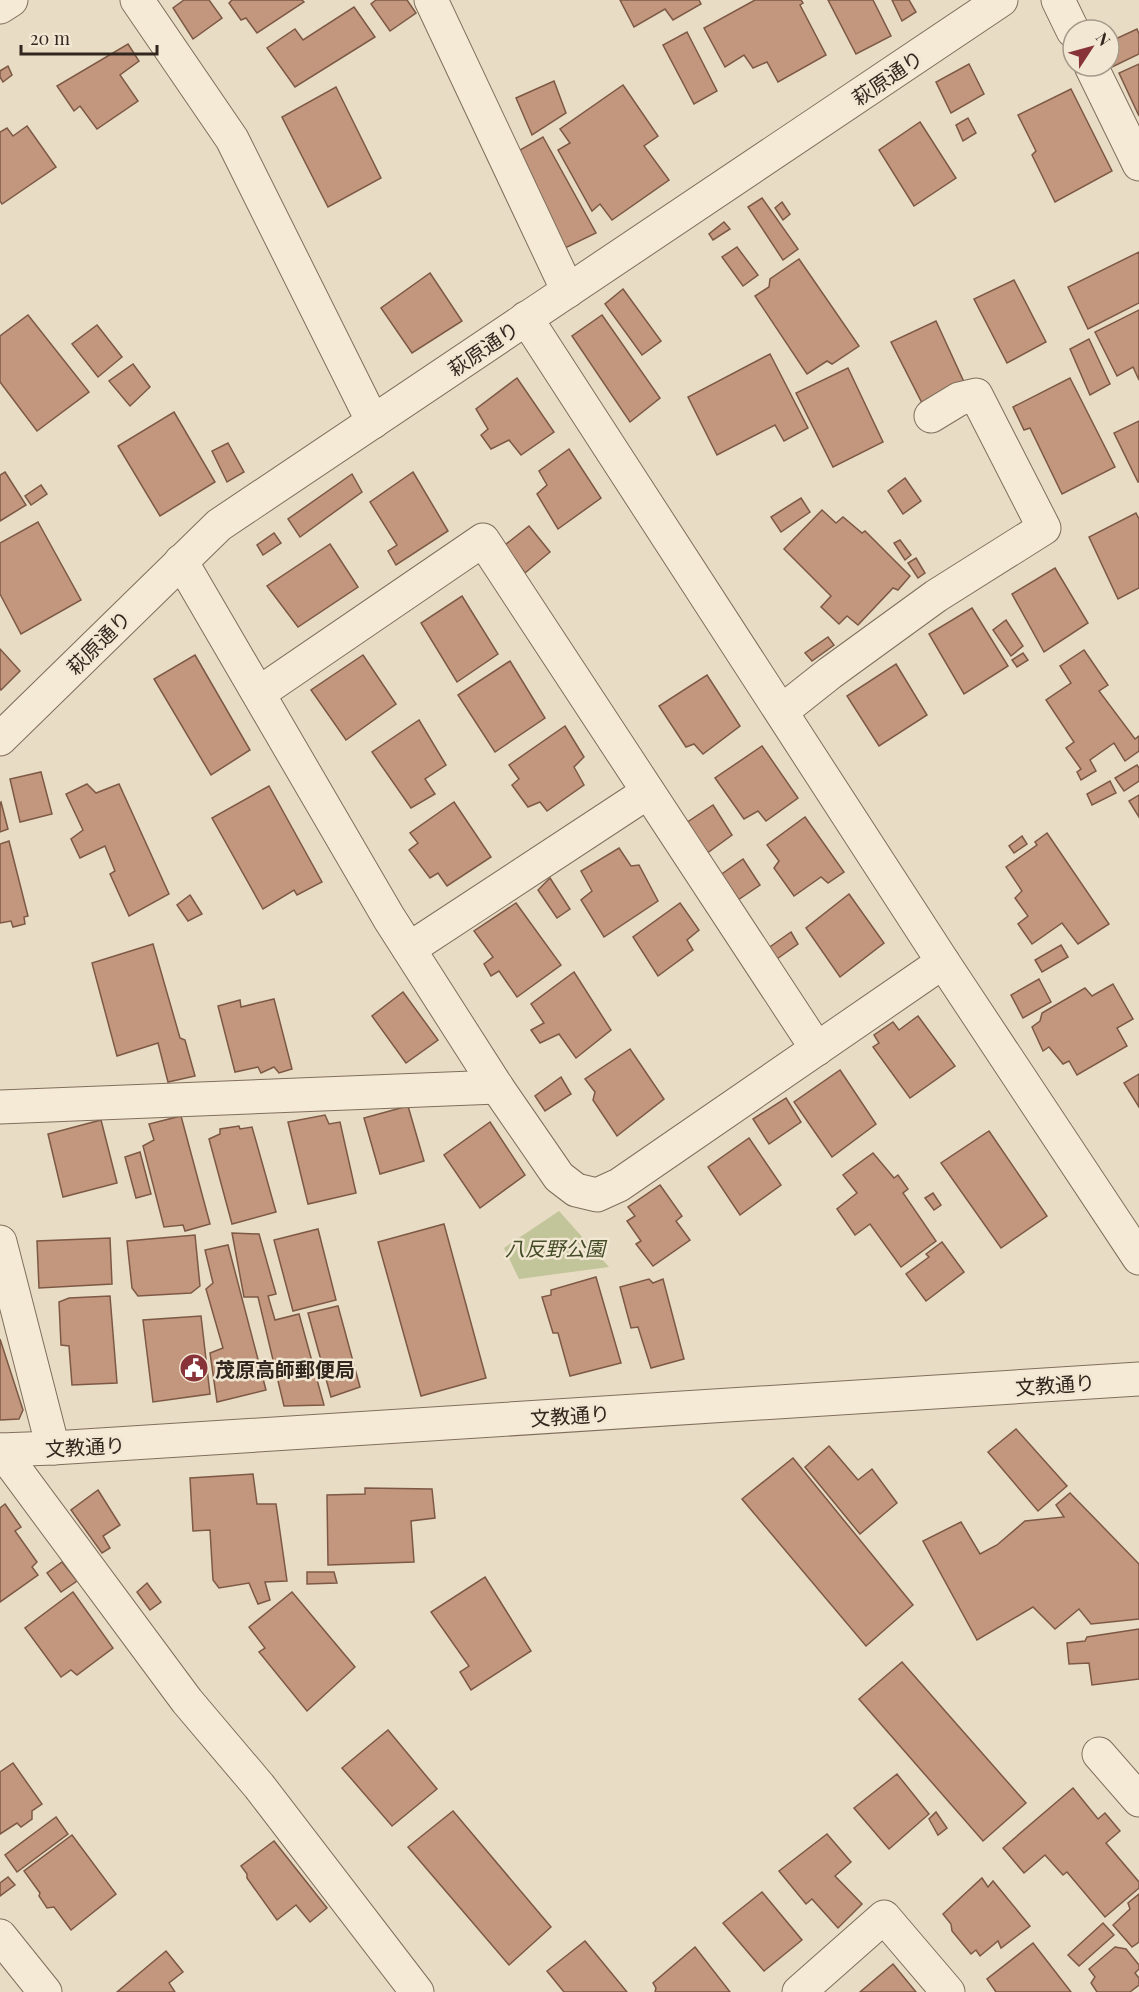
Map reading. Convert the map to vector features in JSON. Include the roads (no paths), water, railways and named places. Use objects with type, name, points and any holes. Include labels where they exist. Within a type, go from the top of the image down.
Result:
[{"type":"street","points":[[0,7],[11,0]]},
{"type":"street","points":[[137,0],[232,139],[373,422]]},
{"type":"street","points":[[431,0],[568,291]]},
{"type":"street","name":"萩原通り","points":[[0,739],[219,525],[1001,0]]},
{"type":"street","points":[[1058,0],[1067,18]]},
{"type":"street","points":[[1096,78],[1139,164]]},
{"type":"street","points":[[526,318],[943,962],[1139,1258]]},
{"type":"street","points":[[782,711],[936,596],[1044,528],[976,395],[959,399],[931,416]]},
{"type":"street","points":[[258,693],[483,540],[817,1049]]},
{"type":"street","points":[[181,561],[409,949],[497,1087],[558,1177],[576,1190],[597,1195],[619,1185],[943,962]]},
{"type":"street","points":[[409,949],[648,792]]},
{"type":"street","points":[[0,1107],[497,1087]]},
{"type":"street","points":[[0,1242],[53,1448]]},
{"type":"street","name":"文教通り","points":[[0,1450],[1139,1379]]},
{"type":"street","points":[[0,1450],[187,1701],[259,1786],[417,1992]]},
{"type":"street","points":[[1099,1754],[1139,1800]]},
{"type":"street","points":[[799,1992],[884,1917],[948,1992]]},
{"type":"street","points":[[0,1936],[45,1992]]},
{"type":"place","name":"茂原高師郵便局","points":[[194,1368]]},
{"type":"park label","name":"八反野公園","points":[[555,1247]]}]
